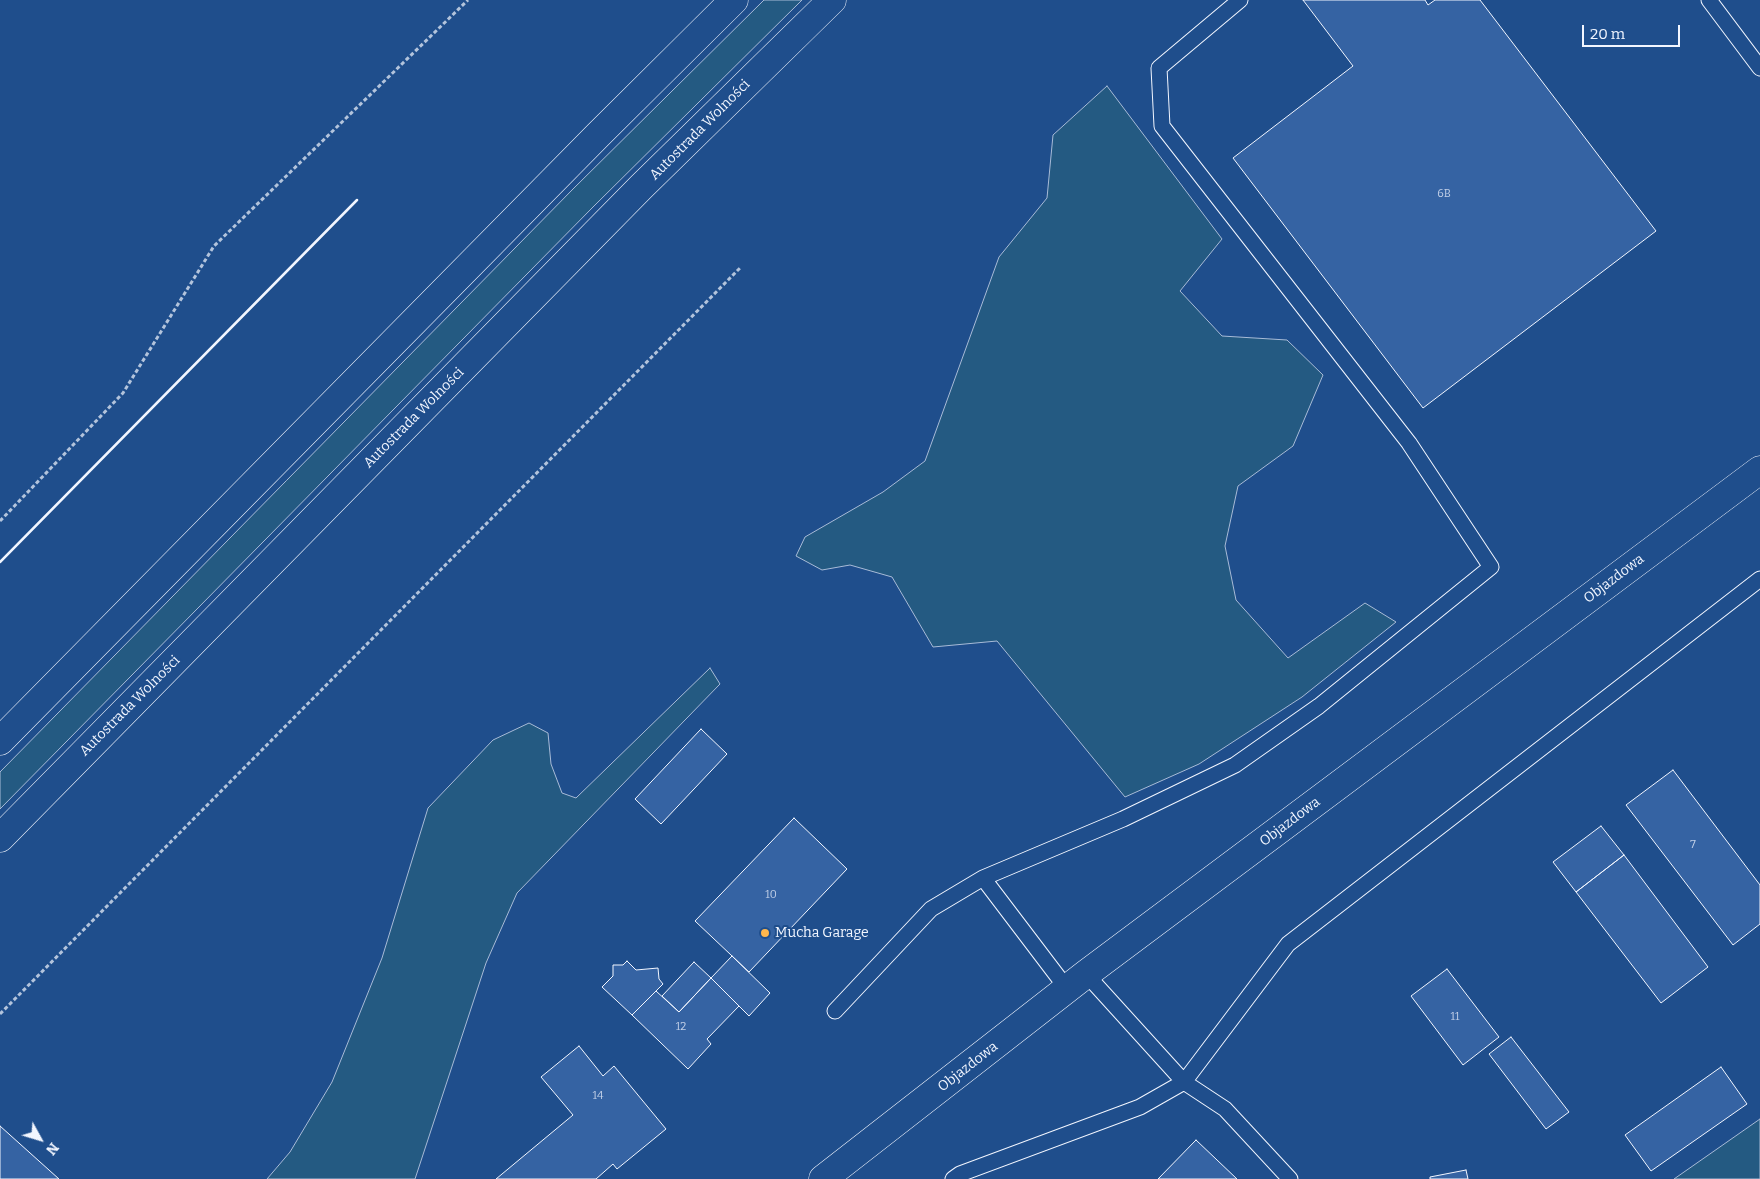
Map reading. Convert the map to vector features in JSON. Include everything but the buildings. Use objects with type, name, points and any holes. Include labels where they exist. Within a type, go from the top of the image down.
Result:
[{"type":"main road","points":[[0,741],[598,135],[734,0]]},
{"type":"main road","name":"Autostrada Wolności","points":[[0,838],[641,187],[832,0]]},
{"type":"main road","name":"Objazdowa","points":[[823,1179],[1077,982],[1760,470]]},
{"type":"lane","points":[[835,1010],[931,909],[983,878],[1123,819],[1235,764],[1319,706],[1491,567],[1409,443],[1162,126],[1159,68],[1240,0]]},
{"type":"lane","points":[[1709,0],[1760,68]]},
{"type":"lane","points":[[953,1179],[960,1174],[1140,1107],[1184,1082],[1288,944],[1760,579]]},
{"type":"lane","points":[[983,878],[1077,982],[1184,1082],[1225,1109],[1290,1179]]},
{"type":"path","points":[[0,521],[123,393],[214,246],[468,0]]},
{"type":"path","points":[[0,1014],[741,267]]},
{"type":"shaded area","points":[[764,0],[802,0],[593,207],[0,809],[0,772],[573,189]]},
{"type":"shaded area","points":[[1107,86],[1222,239],[1180,291],[1222,336],[1287,340],[1323,375],[1293,446],[1238,486],[1225,546],[1236,600],[1288,658],[1365,603],[1396,622],[1302,697],[1199,764],[1125,797],[997,641],[933,647],[892,577],[850,565],[822,570],[796,556],[805,537],[883,492],[925,461],[999,257],[1047,198],[1053,135]]},
{"type":"shaded area","points":[[710,668],[720,684],[517,893],[486,963],[415,1179],[267,1179],[290,1152],[332,1082],[382,958],[428,808],[493,740],[529,723],[548,733],[551,764],[562,793],[576,798]]},
{"type":"shaded area","points":[[1760,1119],[1760,1179],[1674,1179]]},
{"type":"wall","points":[[0,562],[357,200]]},
{"type":"place","name":"Mucha Garage","points":[[765,933]]}]
